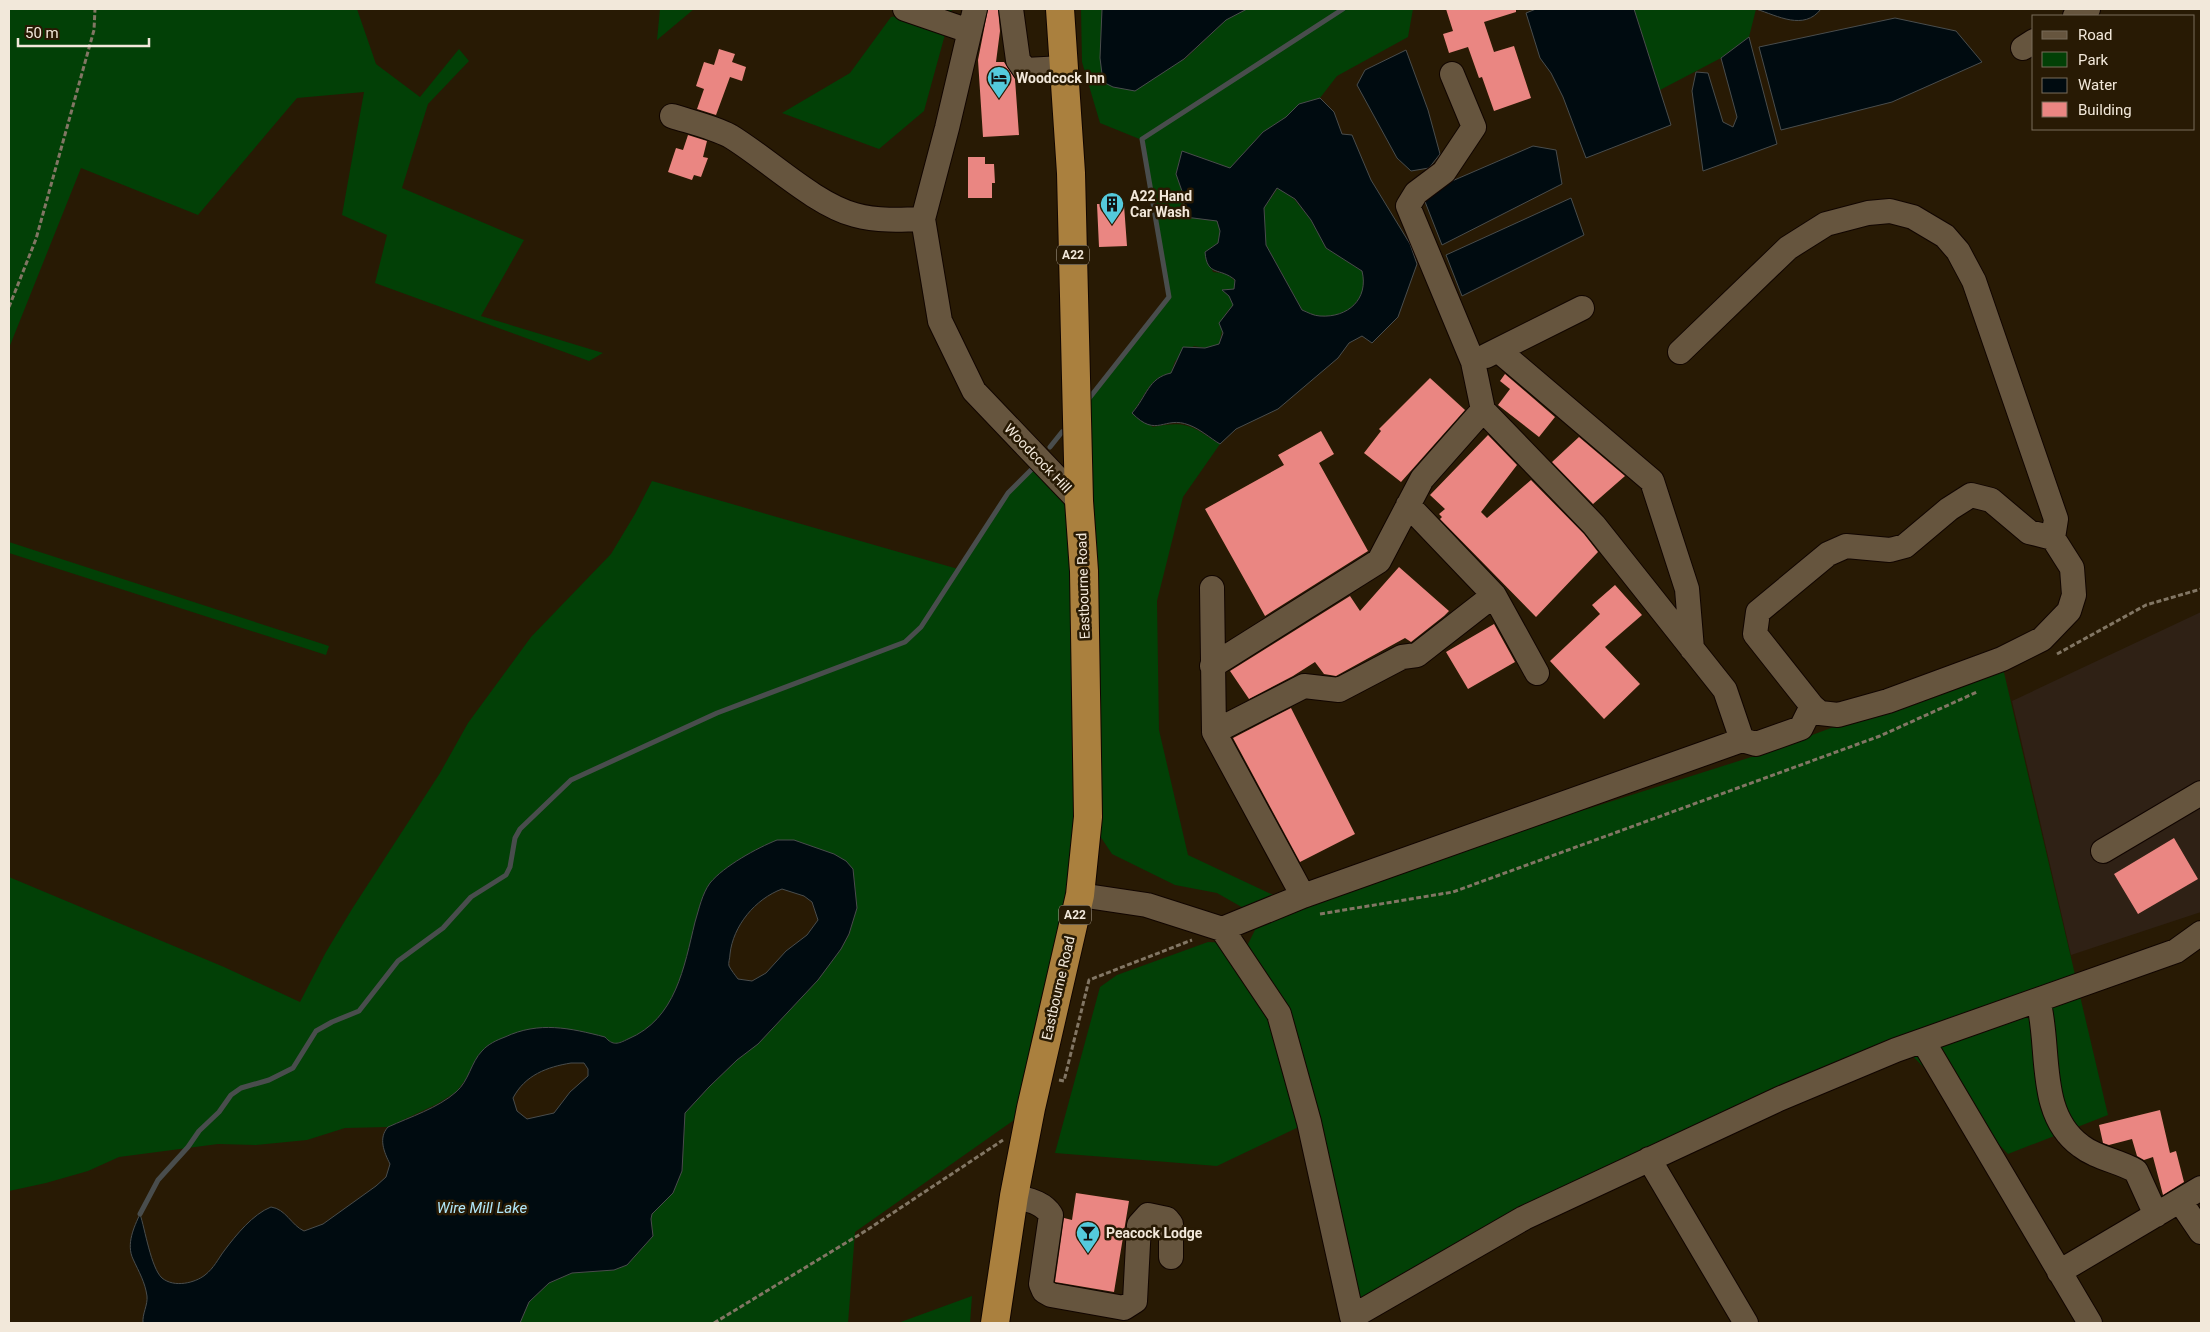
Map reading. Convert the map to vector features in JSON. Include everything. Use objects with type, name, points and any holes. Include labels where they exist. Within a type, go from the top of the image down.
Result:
[{"type":"highway","name":"Woodcock Hill","points":[[1060,9],[1070,164],[1079,501]]},
{"type":"highway","name":"Eastbourne Road","points":[[995,1323],[1014,1196],[1028,1123],[1080,895],[1088,817],[1084,571],[1079,501]]},
{"type":"street","points":[[905,9],[972,20]]},
{"type":"street","points":[[1011,9],[1018,60],[1025,70],[1064,68]]},
{"type":"street","points":[[2077,15],[2088,9]]},
{"type":"street","name":"Woodcock Hill","points":[[972,20],[947,128],[923,218],[940,322],[974,391],[1079,501]]},
{"type":"street","points":[[1452,74],[1474,127],[1444,172],[1416,193],[1408,206],[1473,362],[1483,410],[1594,525],[1725,690],[1742,740]]},
{"type":"street","points":[[672,116],[727,135],[759,155],[824,202],[854,215],[898,220],[923,218]]},
{"type":"street","points":[[1680,352],[1788,248],[1826,224],[1868,213],[1890,211],[1913,217],[1945,236],[1958,251],[1974,280],[2056,519],[2053,538],[2072,568],[2074,594],[2069,611],[2042,639],[2002,659],[1879,703],[1838,715],[1820,713],[1812,706],[1755,634],[1758,612],[1828,554],[1846,546],[1890,550],[1905,546],[1949,509],[1971,496],[1991,500],[2029,532],[2053,538]]},
{"type":"street","points":[[1473,362],[1582,308]]},
{"type":"street","points":[[1498,350],[1652,481],[1687,589],[1692,649]]},
{"type":"street","points":[[1212,666],[1378,561],[1422,479],[1483,410]]},
{"type":"street","points":[[1408,505],[1494,595],[1537,673]]},
{"type":"street","points":[[1212,588],[1214,732],[1303,896]]},
{"type":"street","points":[[1214,732],[1304,686],[1339,690],[1402,656],[1417,655],[1494,595]]},
{"type":"street","points":[[1222,929],[1303,896],[1742,740],[1756,744],[1800,728],[1812,706]]},
{"type":"street","points":[[2102,851],[2201,793]]},
{"type":"street","points":[[1080,895],[1147,904],[1222,929],[1279,1014],[1309,1122],[1348,1320],[1524,1218],[1778,1099],[1923,1041],[2176,951],[2201,933]]},
{"type":"street","points":[[2038,1000],[2042,1017],[2048,1092],[2055,1111],[2070,1136],[2081,1147],[2136,1171],[2156,1215]]},
{"type":"street","points":[[1923,1041],[2090,1323]]},
{"type":"street","points":[[1649,1159],[1746,1323]]},
{"type":"street","points":[[2059,1272],[2201,1188]]},
{"type":"street","points":[[1014,1196],[1039,1204],[1051,1215],[1041,1284],[1044,1291],[1051,1296],[1124,1308],[1130,1306],[1135,1301],[1139,1225],[1148,1215],[1167,1219],[1171,1224],[1171,1258]]},
{"type":"street","points":[[2180,1201],[2201,1232]]},
{"type":"path","points":[[9,307],[36,238],[50,192],[94,30],[96,9]]},
{"type":"path","points":[[2053,656],[2146,605],[2201,589]]},
{"type":"path","points":[[1318,914],[1453,892],[1880,736],[1984,688]]},
{"type":"path","points":[[1107,974],[1222,929]]},
{"type":"path","points":[[714,1323],[868,1230],[1028,1123]]},
{"type":"shaded area","points":[[2201,612],[2201,912],[2071,955],[2012,701]]},
{"type":"green space","points":[[9,9],[357,9],[376,64],[420,97],[459,49],[469,61],[428,104],[402,188],[524,240],[481,316],[603,353],[589,361],[375,283],[387,235],[342,215],[364,92],[297,98],[198,215],[81,168],[9,348]]},
{"type":"green space","points":[[660,9],[694,9],[657,40]]},
{"type":"green space","points":[[933,9],[952,9],[924,111],[879,149],[782,113],[850,73],[891,17],[932,11]]},
{"type":"green space","points":[[1081,9],[1102,9],[1100,58],[1184,60],[1226,20],[1247,9],[1413,9],[1408,37],[1337,76],[1320,98],[1299,104],[1286,117],[1263,132],[1230,168],[1182,151],[1176,174],[1183,194],[1185,217],[1217,221],[1220,231],[1218,243],[1205,252],[1213,272],[1227,274],[1235,281],[1234,289],[1223,290],[1229,296],[1233,305],[1226,313],[1219,344],[1205,348],[1194,346],[1175,361],[1171,373],[1163,375],[1152,383],[1132,413],[1153,427],[1174,424],[1188,426],[1220,444],[1183,497],[1157,601],[1159,730],[1188,855],[1290,903],[1764,753],[2002,664],[2108,1115],[2008,1154],[1900,1043],[1649,1159],[1352,1317],[1309,1122],[1217,1166],[1055,1153],[1100,987],[1117,975],[1208,942],[1248,944],[1261,918],[1217,893],[1175,885],[1112,854],[1088,818],[1031,1108],[855,1232],[848,1323],[520,1323],[529,1302],[549,1283],[572,1273],[614,1270],[627,1265],[653,1236],[652,1214],[673,1193],[682,1171],[685,1113],[737,1060],[758,1044],[818,980],[849,935],[857,908],[853,869],[760,847],[710,883],[679,986],[669,1005],[654,1023],[638,1035],[617,1044],[609,1042],[482,1051],[456,1092],[437,1104],[388,1127],[345,1128],[307,1140],[256,1145],[218,1144],[119,1157],[88,1171],[9,1191],[9,877],[224,967],[300,1002],[326,952],[440,773],[468,723],[531,637],[611,554],[652,481],[958,569],[1008,493],[1033,468],[1078,500],[1083,406],[1169,297],[1142,140],[1100,123],[1082,62]]},
{"type":"green space","points":[[1634,9],[1756,9],[1749,37],[1721,58],[1660,90]]},
{"type":"green space","points":[[1278,188],[1294,199],[1311,220],[1326,248],[1362,271],[1362,290],[1359,298],[1347,310],[1330,316],[1320,316],[1302,310],[1266,245],[1264,208]]},
{"type":"green space","points":[[9,542],[329,646],[326,655],[9,553]]},
{"type":"green space","points":[[972,1296],[970,1323],[898,1323]]},
{"type":"water","points":[[1102,9],[1247,9],[1226,20],[1184,59],[1135,91],[1113,87],[1103,82],[1100,58]]},
{"type":"water","points":[[1536,9],[1634,9],[1671,125],[1586,158],[1563,97],[1551,73],[1540,58],[1526,13]]},
{"type":"water","points":[[1756,9],[1821,9],[1814,16],[1799,21],[1782,18]]},
{"type":"water","points":[[1895,18],[1956,31],[1982,62],[1892,102],[1781,130],[1759,47]]},
{"type":"water","points":[[1749,37],[1777,144],[1703,171],[1692,91],[1696,72],[1708,73],[1723,122],[1733,127],[1737,117],[1721,58]]},
{"type":"water","points":[[1406,50],[1428,110],[1440,154],[1429,168],[1411,171],[1397,158],[1357,85],[1365,70]]},
{"type":"water","points":[[1320,98],[1334,112],[1342,134],[1352,135],[1371,180],[1410,244],[1417,264],[1398,317],[1372,343],[1362,336],[1349,343],[1338,358],[1278,409],[1236,429],[1220,444],[1189,425],[1173,423],[1154,426],[1141,421],[1132,413],[1148,388],[1163,375],[1171,373],[1183,347],[1205,348],[1219,344],[1223,333],[1219,323],[1233,305],[1229,296],[1222,290],[1234,289],[1235,280],[1211,268],[1206,260],[1205,252],[1218,243],[1220,231],[1217,221],[1185,217],[1183,194],[1176,174],[1182,151],[1230,168],[1263,132],[1286,117],[1299,104]],"holes":[[[1277,188],[1295,199],[1311,220],[1326,248],[1362,271],[1363,281],[1359,298],[1354,305],[1339,314],[1318,316],[1302,310],[1266,245],[1264,208]]]},
{"type":"water","points":[[1533,146],[1556,150],[1562,184],[1442,245],[1422,194]]},
{"type":"water","points":[[1571,198],[1584,235],[1462,296],[1446,255]]},
{"type":"water","name":"Wire Mill Lake","points":[[777,840],[794,840],[834,854],[846,861],[853,869],[857,908],[849,934],[841,949],[818,980],[758,1044],[737,1060],[685,1113],[682,1171],[673,1193],[652,1214],[653,1236],[627,1265],[614,1270],[572,1273],[549,1283],[529,1302],[520,1323],[143,1323],[147,1296],[130,1247],[135,1224],[140,1214],[158,1273],[167,1281],[178,1284],[196,1280],[205,1275],[245,1226],[264,1210],[271,1207],[281,1211],[304,1231],[323,1224],[386,1177],[390,1164],[384,1150],[383,1136],[388,1127],[449,1098],[464,1083],[478,1055],[499,1039],[530,1029],[555,1028],[605,1037],[611,1042],[618,1043],[644,1030],[657,1019],[667,1005],[682,974],[701,902],[710,883],[732,864]],"holes":[[[782,889],[804,896],[812,902],[818,920],[807,935],[786,951],[766,973],[752,981],[738,979],[729,965],[732,944],[736,933],[754,907],[763,899]],[[571,1063],[584,1063],[588,1069],[588,1076],[570,1092],[554,1113],[527,1119],[517,1111],[513,1098],[524,1083],[545,1070]]]},
{"type":"building","name":"Woodcock Inn","points":[[988,9],[998,9],[1000,31],[996,62],[1004,62],[1015,79],[1019,135],[983,137],[978,60]]},
{"type":"building","points":[[1446,9],[1516,9],[1516,12],[1484,22],[1494,52],[1514,46],[1531,98],[1494,111],[1482,77],[1479,78],[1468,47],[1449,53],[1443,34],[1453,31]]},
{"type":"building","points":[[719,49],[735,54],[732,62],[746,67],[742,81],[730,77],[716,115],[697,109],[704,89],[696,86],[704,62],[714,65]]},
{"type":"building","points":[[688,135],[707,141],[703,157],[708,158],[701,177],[694,175],[692,180],[668,172],[676,148],[683,150]]},
{"type":"building","points":[[968,157],[985,157],[985,164],[994,164],[995,183],[992,183],[992,198],[968,198]]},
{"type":"building","name":"A22 Hand Car Wash","points":[[1097,204],[1124,205],[1127,246],[1099,247]]},
{"type":"building","points":[[1505,374],[1555,417],[1539,437],[1498,405],[1510,389],[1500,381]]},
{"type":"building","points":[[1430,378],[1465,410],[1401,482],[1364,453],[1381,431],[1379,429]]},
{"type":"building","points":[[1321,431],[1334,454],[1319,463],[1368,551],[1265,616],[1205,509],[1284,465],[1278,455]]},
{"type":"building","points":[[1488,435],[1517,465],[1481,512],[1487,518],[1531,480],[1584,534],[1598,552],[1536,617],[1440,519],[1442,517],[1439,514],[1445,509],[1430,495]]},
{"type":"building","points":[[1579,437],[1625,476],[1593,504],[1552,462]]},
{"type":"building","points":[[1399,567],[1449,611],[1411,642],[1405,638],[1336,676],[1324,674],[1315,662],[1249,699],[1230,671],[1350,596],[1360,611]]},
{"type":"building","points":[[1615,585],[1642,615],[1605,647],[1640,684],[1604,719],[1550,661],[1600,614],[1592,605]]},
{"type":"building","points":[[1494,624],[1515,662],[1468,689],[1446,652]]},
{"type":"building","points":[[1291,708],[1355,834],[1300,862],[1233,738]]},
{"type":"building","points":[[2174,838],[2198,879],[2138,914],[2114,874]]},
{"type":"building","points":[[2160,1110],[2170,1153],[2176,1151],[2184,1182],[2163,1195],[2153,1157],[2144,1160],[2137,1156],[2132,1139],[2109,1145],[2103,1143],[2099,1125]]},
{"type":"building","name":"Peacock Lodge","points":[[1076,1193],[1129,1201],[1114,1292],[1055,1282],[1064,1218],[1072,1220]]},
{"type":"waterway","points":[[1087,401],[1169,297],[1142,139],[1343,9]]},
{"type":"waterway","points":[[1050,447],[1062,432]]},
{"type":"waterway","points":[[140,1214],[158,1180],[188,1147],[199,1131],[219,1112],[231,1095],[241,1088],[269,1080],[293,1068],[316,1031],[359,1011],[398,961],[443,928],[471,897],[506,875],[510,867],[515,838],[520,829],[571,780],[717,713],[905,642],[921,627],[1008,493],[1033,468]]},
{"type":"place","name":"Woodcock Inn","points":[[999,99]]},
{"type":"place","name":"A22 Hand Car Wash","points":[[1112,225]]},
{"type":"place","name":"Peacock Lodge","points":[[1088,1254]]}]
